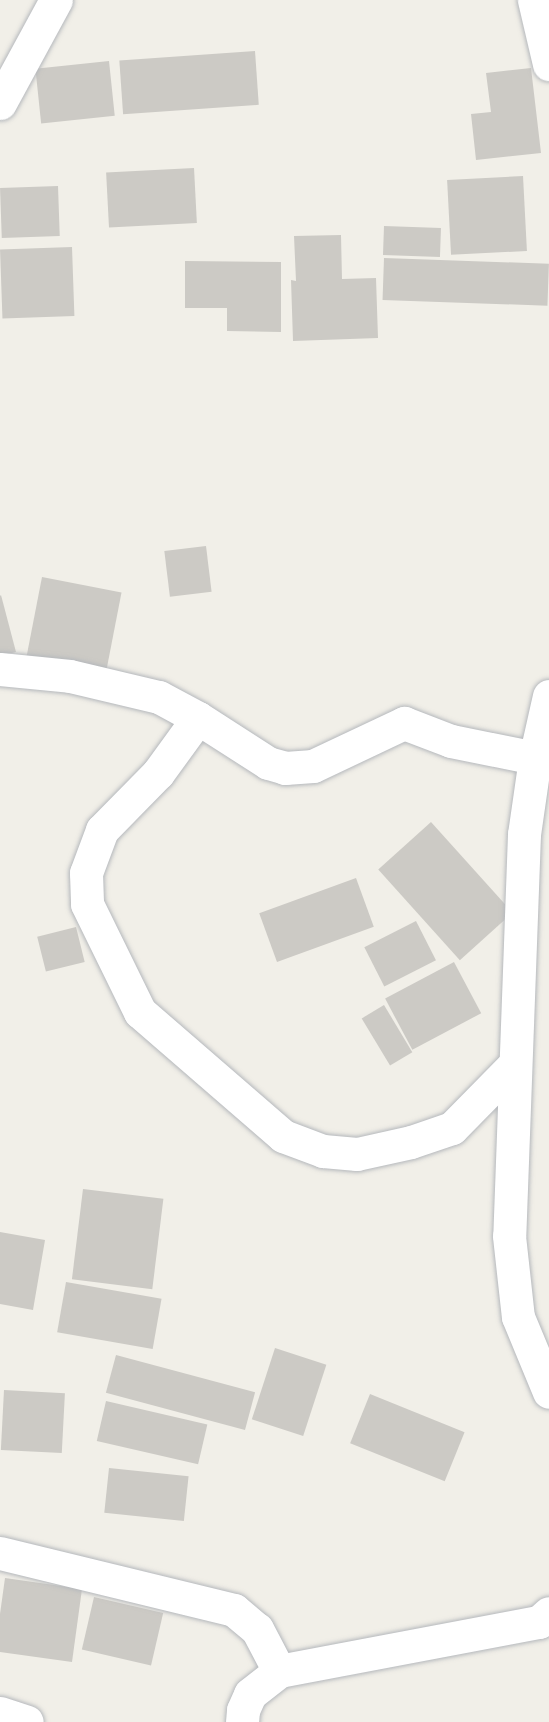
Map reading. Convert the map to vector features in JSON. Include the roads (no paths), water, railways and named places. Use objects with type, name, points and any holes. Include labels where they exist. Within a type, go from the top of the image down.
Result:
[{"type":"street","points":[[0,103],[56,0]]},
{"type":"street","points":[[534,0],[549,64]]},
{"type":"street","points":[[0,669],[70,675],[159,697],[198,718],[268,763],[285,768],[313,766],[404,723],[451,741],[535,758]]},
{"type":"street","points":[[549,696],[535,758],[524,834],[509,1236],[518,1317],[549,1392]]},
{"type":"street","points":[[198,718],[158,773],[102,830],[86,873],[87,904],[140,1012],[283,1136],[323,1151],[357,1154],[411,1142],[452,1128],[514,1065]]},
{"type":"street","points":[[0,1553],[234,1610],[257,1629],[279,1671]]},
{"type":"street","points":[[242,1722],[243,1710],[250,1694],[279,1671],[538,1622],[549,1613]]},
{"type":"street","points":[[0,1713],[27,1722]]}]
